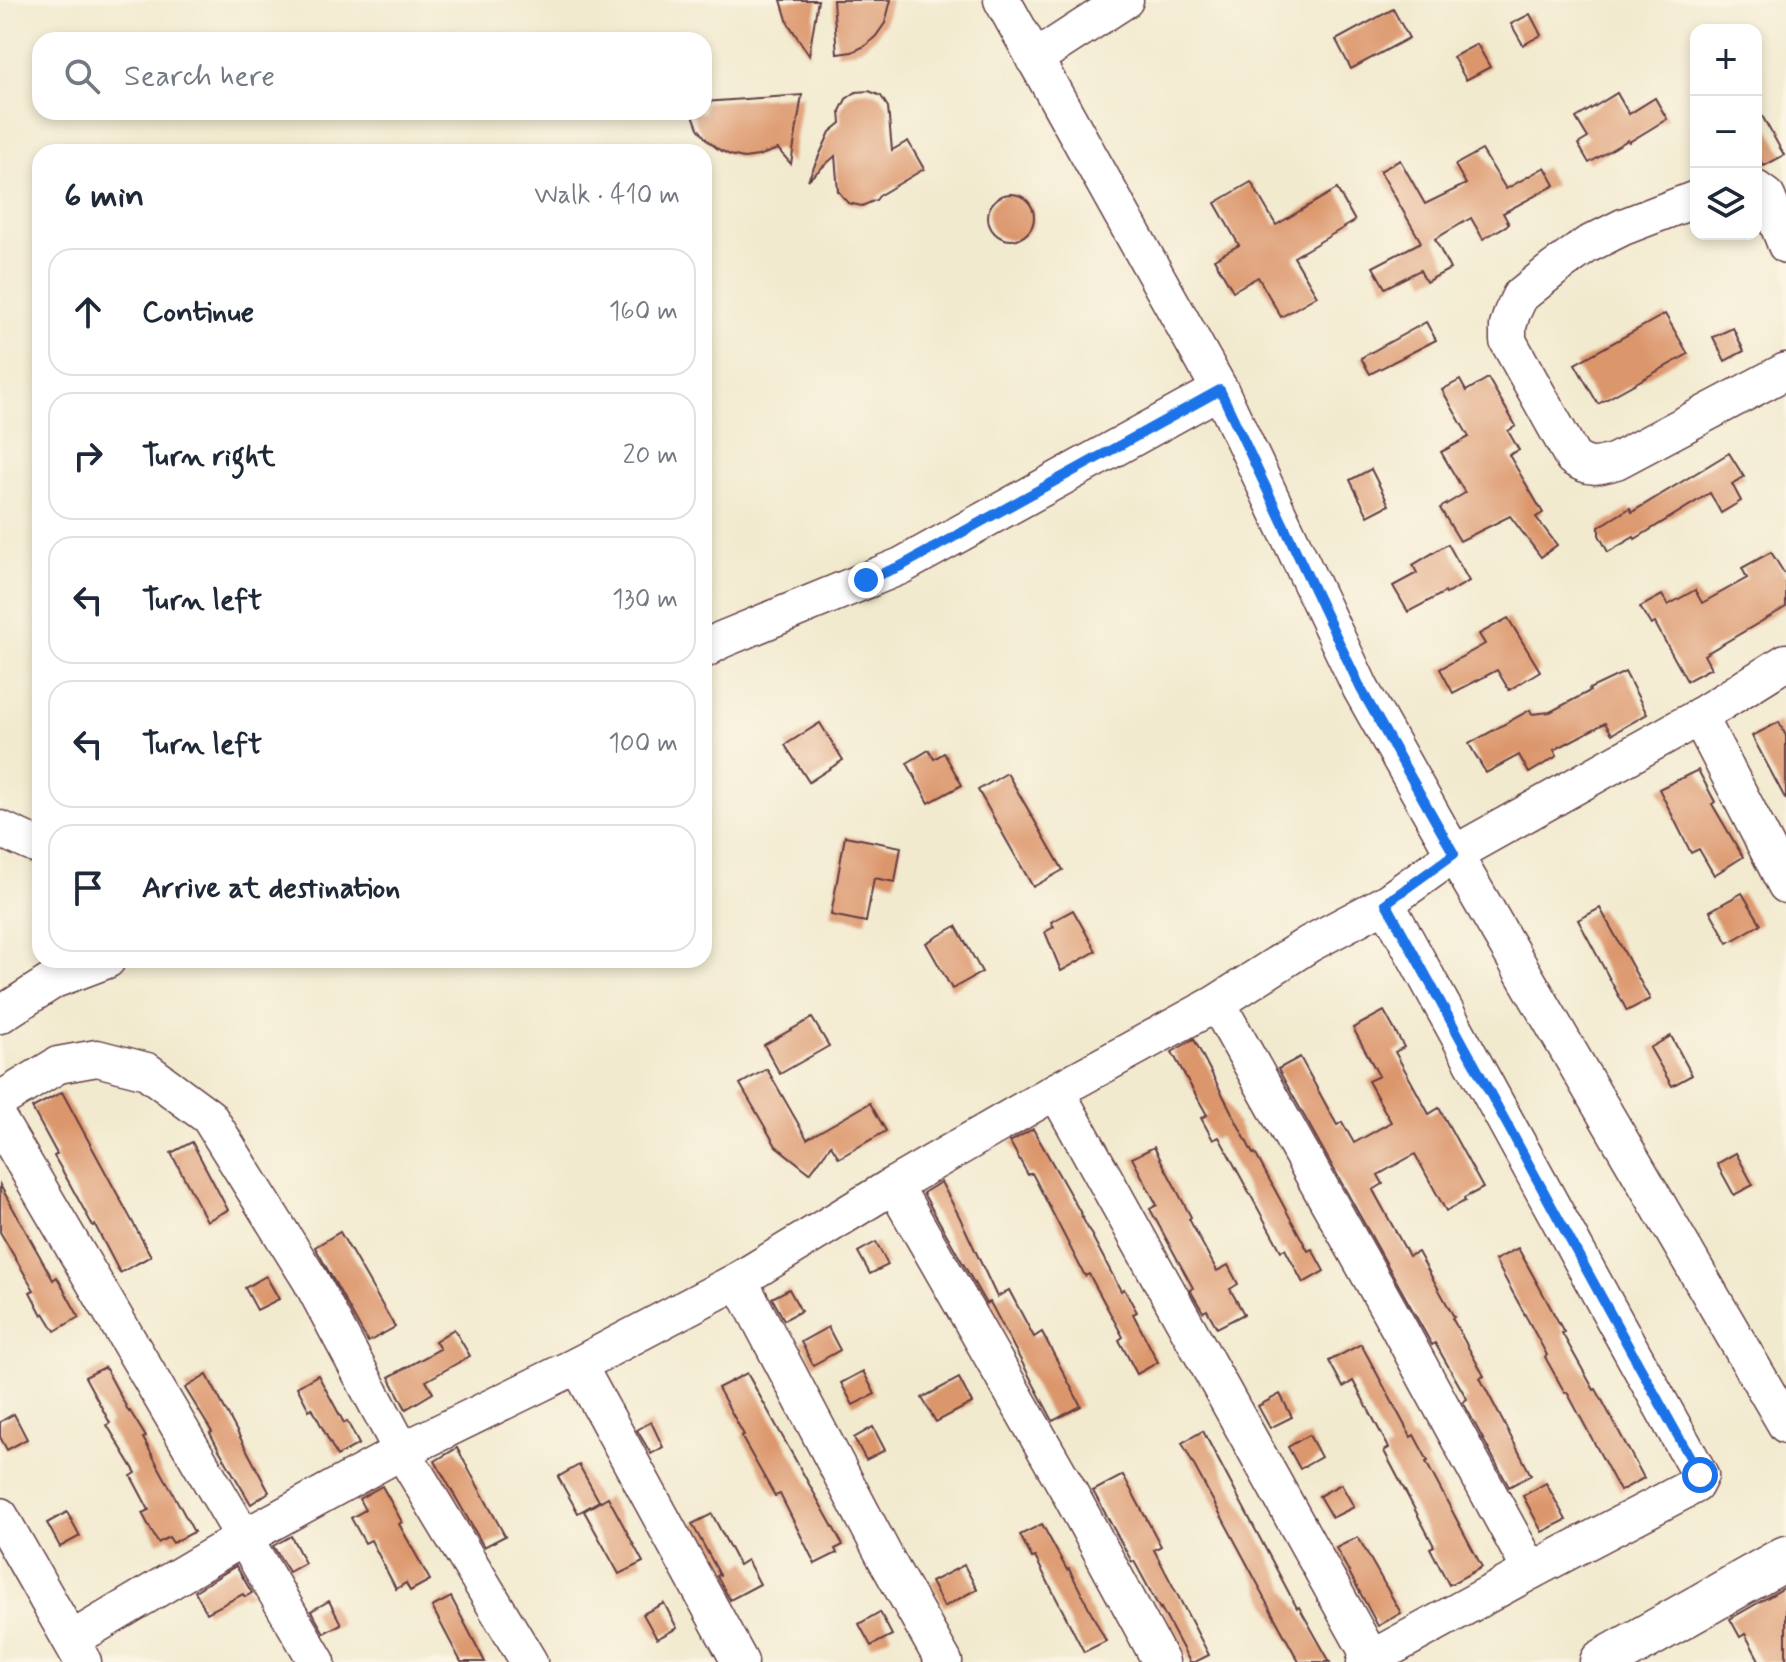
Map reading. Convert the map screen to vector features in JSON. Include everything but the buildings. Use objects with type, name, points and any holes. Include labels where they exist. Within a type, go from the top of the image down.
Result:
[{"type":"main road","points":[[1602,1662],[1786,1558]]},
{"type":"street","points":[[1002,0],[1220,390],[1361,689],[1786,1425]]},
{"type":"street","points":[[1034,59],[1125,0]]},
{"type":"street","points":[[1762,193],[1767,197],[1786,245]]},
{"type":"street","points":[[1690,201],[1623,227],[1587,245],[1520,296],[1512,313],[1508,341],[1573,458],[1585,466],[1598,467],[1616,461],[1786,371]]},
{"type":"street","points":[[712,645],[901,566],[1220,390]]},
{"type":"street","points":[[0,1516],[77,1651],[243,1538],[402,1451],[578,1365],[739,1280],[1056,1091],[1217,1003],[1309,944],[1386,903],[1454,854],[1699,716],[1786,662]]},
{"type":"street","points":[[1699,716],[1786,885]]},
{"type":"street","points":[[0,829],[32,843]]},
{"type":"street","points":[[1056,1091],[1368,1660],[1695,1485],[1700,1475],[1386,903]]},
{"type":"street","points":[[0,1015],[54,980],[86,968]]},
{"type":"street","points":[[1217,1003],[1531,1571]]},
{"type":"street","points":[[0,1100],[58,1065],[97,1058],[147,1071],[209,1117],[311,1281],[402,1451],[529,1662]]},
{"type":"street","points":[[0,1122],[317,1662]]},
{"type":"street","points":[[894,1185],[1066,1486],[1161,1662]]},
{"type":"street","points":[[739,1280],[887,1561],[944,1662]]},
{"type":"street","points":[[578,1365],[740,1662]]},
{"type":"route","points":[[866,580],[901,566],[1220,390],[1361,689],[1454,854],[1386,903],[1700,1475]]}]
